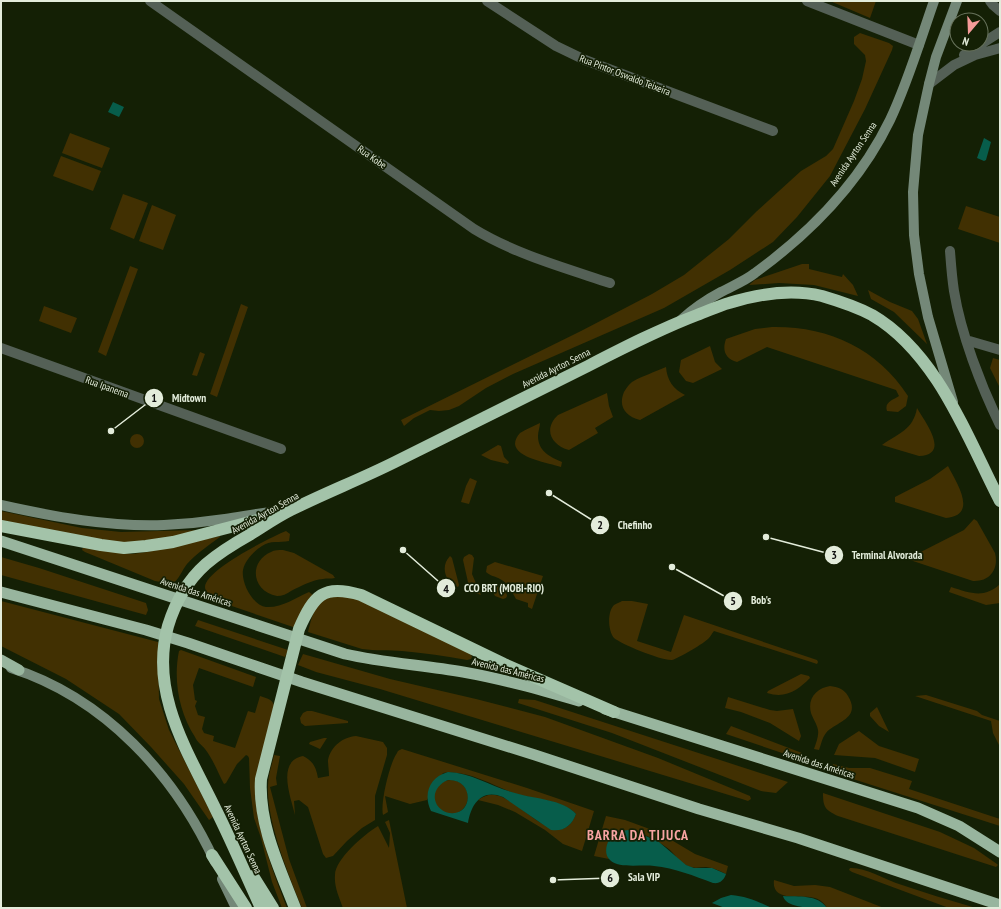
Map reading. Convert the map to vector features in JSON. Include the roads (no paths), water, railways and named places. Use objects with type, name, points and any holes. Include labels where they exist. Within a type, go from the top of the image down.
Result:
[{"type":"highway","name":"Avenida Ayrton Senna","points":[[261,908],[172,717],[164,686],[164,650],[168,628],[173,613],[185,589],[196,574],[206,563],[221,552],[289,511],[381,469],[678,322],[727,303],[758,296],[789,293],[817,295],[836,300],[869,313],[894,331],[925,363],[954,408],[1000,501]]},
{"type":"highway","points":[[1,526],[124,548],[173,542],[246,524],[289,511]]},
{"type":"highway","name":"Avenida das Américas","points":[[1,541],[283,634],[360,657],[399,664],[446,669],[501,680],[614,712],[789,766],[827,780],[918,808],[959,826],[1000,852]]},
{"type":"highway","points":[[295,908],[276,860],[264,818],[260,793],[261,779],[299,629],[306,612],[320,596],[330,591],[341,590],[361,595],[504,664],[614,712]]},
{"type":"highway","points":[[1,592],[146,630],[188,643],[302,682],[535,755],[699,809],[798,838],[1000,905]]},
{"type":"highway","points":[[1,660],[18,670]]},
{"type":"highway","points":[[230,839],[274,908]]},
{"type":"highway","points":[[212,855],[246,908]]},
{"type":"main road","name":"Avenida Ayrton Senna","points":[[678,322],[708,300],[754,274],[818,220],[837,199],[857,173],[890,121],[903,91],[934,1]]},
{"type":"main road","name":"Avenida Ayrton Senna","points":[[954,408],[928,317],[919,274],[914,235],[913,192],[914,165],[918,135],[929,84],[936,57],[957,1]]},
{"type":"main road","points":[[1,505],[40,514],[85,521],[127,525],[202,523],[256,514],[289,511]]},
{"type":"main road","points":[[1,665],[18,670],[55,686],[82,701],[113,724],[149,759],[172,788],[190,816],[212,855],[236,908]]},
{"type":"street","name":"Rua Kobe","points":[[150,1],[493,241],[610,282]]},
{"type":"street","name":"Rua Pintor Oswaldo Teixeira","points":[[487,1],[556,46],[586,60],[773,131]]},
{"type":"street","points":[[807,1],[919,45]]},
{"type":"street","points":[[990,1],[1000,11]]},
{"type":"street","points":[[989,39],[1000,32]]},
{"type":"street","points":[[954,65],[975,55],[1000,48]]},
{"type":"street","points":[[929,84],[954,65],[968,52]]},
{"type":"street","points":[[950,251],[954,290],[966,340],[991,407],[1000,425]]},
{"type":"street","points":[[966,340],[1000,350]]},
{"type":"street","name":"Rua Ipanema","points":[[1,348],[282,449]]},
{"type":"water","points":[[113,102],[124,107],[119,117],[108,112]]},
{"type":"water","points":[[984,138],[991,142],[986,160],[984,161],[977,158]]},
{"type":"water","points":[[448,772],[465,775],[515,793],[556,802],[564,805],[576,814],[570,824],[564,829],[551,830],[503,797],[489,795],[483,796],[475,804],[468,823],[431,811],[428,799],[429,787],[441,774]],"holes":[[[448,780],[457,781],[463,785],[467,791],[467,804],[458,812],[446,812],[441,809],[435,801],[436,790],[441,784]]]},
{"type":"water","points":[[628,830],[659,842],[686,865],[694,868],[712,868],[726,874],[723,880],[713,883],[662,867],[614,863],[608,858],[607,855],[606,847],[608,842],[615,834]]},
{"type":"water","points":[[731,895],[747,898],[772,908],[725,908],[712,903]]},
{"type":"water","points":[[783,896],[813,898],[818,900],[827,908],[795,906],[785,900]]},
{"type":"place","name":"Midtown","points":[[111,431]]},
{"type":"place","name":"Chefinho","points":[[549,493]]},
{"type":"place","name":"Terminal Alvorada","points":[[766,537]]},
{"type":"place","name":"CCO BRT (MOBI-RIO)","points":[[403,550]]},
{"type":"place","name":"Bob's","points":[[672,567]]},
{"type":"place","name":"Sala VIP","points":[[553,880]]},
{"type":"district","name":"BARRA DA TIJUCA","points":[[638,835]]}]
